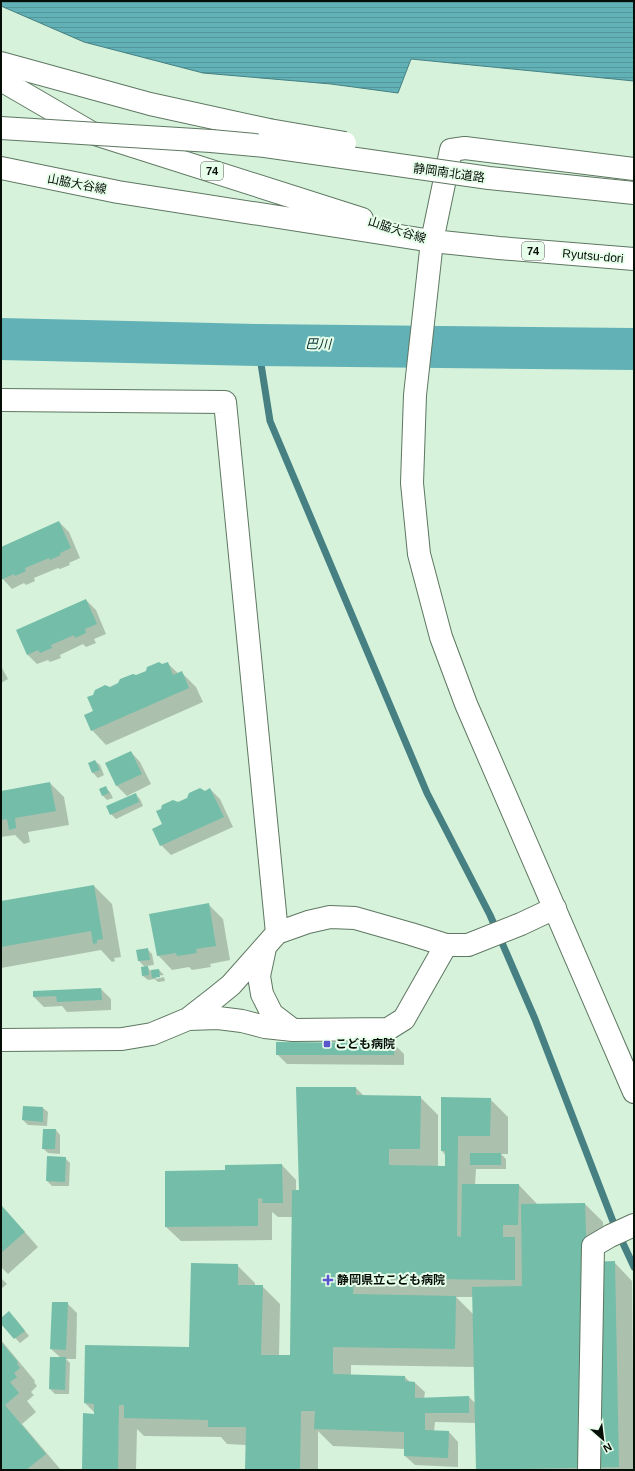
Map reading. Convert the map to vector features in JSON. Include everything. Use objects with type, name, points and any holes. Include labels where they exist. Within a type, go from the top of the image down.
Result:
[{"type":"main road","points":[[1,63],[267,138]]},
{"type":"main road","name":"山脇大谷線","points":[[1,80],[92,133],[432,241]]},
{"type":"main road","points":[[1,128],[211,141],[267,138]]},
{"type":"main road","name":"静岡南北道路","points":[[267,138],[478,165],[634,181]]},
{"type":"main road","name":"静岡南北道路","points":[[267,138],[489,178],[634,194]]},
{"type":"main road","points":[[634,169],[465,148],[451,150],[432,241],[427,280],[415,395],[412,483],[419,554],[441,636],[466,704],[634,1092]]},
{"type":"main road","name":"山脇大谷線","points":[[1,168],[118,192],[432,241]]},
{"type":"main road","name":"Ryutsu-dori","points":[[432,241],[634,260]]},
{"type":"main road","points":[[1,400],[224,402],[271,940],[259,976],[262,994],[272,1014],[294,1030]]},
{"type":"main road","points":[[1,1040],[122,1039],[152,1034],[188,1019],[231,985],[271,940],[308,922],[330,917],[355,918],[446,945],[468,945],[521,924],[555,908]]},
{"type":"main road","points":[[188,1019],[218,1018],[242,1021],[265,1027],[294,1030],[388,1029],[404,1019],[446,945]]},
{"type":"main road","points":[[589,1470],[593,1246],[634,1225]]},
{"type":"water","points":[[1,1],[634,1],[634,81],[411,59],[398,93],[331,84],[203,73],[84,42],[1,6]]},
{"type":"building","points":[[59,521],[71,548],[50,560],[49,558],[25,568],[26,571],[15,576],[14,574],[1,580],[1,547]]},
{"type":"building","points":[[86,599],[97,624],[85,629],[86,633],[75,638],[74,635],[51,645],[52,648],[40,653],[38,650],[27,655],[16,630]]},
{"type":"building","points":[[159,662],[162,664],[168,662],[173,675],[182,671],[189,688],[91,731],[84,715],[93,711],[87,697],[93,695],[95,690],[105,685],[110,687],[118,683],[120,679],[146,671],[147,667]]},
{"type":"building","points":[[131,751],[142,774],[116,786],[105,763]]},
{"type":"building","points":[[95,760],[100,770],[92,773],[88,763]]},
{"type":"building","points":[[50,782],[56,811],[15,818],[16,828],[9,830],[7,819],[1,820],[1,791]]},
{"type":"building","points":[[106,786],[109,793],[102,796],[99,789]]},
{"type":"building","points":[[200,788],[205,791],[210,788],[224,817],[160,846],[152,829],[162,824],[156,811],[161,809],[162,805],[173,800],[178,802],[187,798],[189,793]]},
{"type":"building","points":[[136,793],[139,802],[110,815],[106,806]]},
{"type":"building","points":[[94,885],[103,939],[97,940],[97,943],[93,944],[91,931],[1,947],[1,901]]},
{"type":"building","points":[[209,903],[216,946],[196,949],[197,953],[177,956],[176,953],[157,956],[149,914]]},
{"type":"building","points":[[148,948],[150,960],[138,961],[136,950]]},
{"type":"building","points":[[148,966],[149,975],[142,976],[141,967]]},
{"type":"building","points":[[159,969],[160,977],[152,978],[151,970]]},
{"type":"building","points":[[101,988],[102,1000],[57,1002],[56,996],[33,997],[33,991]]},
{"type":"building","points":[[276,1042],[395,1043],[394,1055],[276,1055]]},
{"type":"building","points":[[296,1087],[356,1087],[356,1095],[421,1096],[420,1149],[389,1149],[389,1165],[445,1166],[445,1151],[441,1151],[441,1097],[491,1098],[490,1136],[458,1136],[457,1236],[461,1237],[462,1184],[519,1184],[518,1225],[503,1225],[503,1237],[515,1237],[515,1280],[354,1278],[353,1294],[456,1296],[455,1349],[333,1347],[333,1374],[405,1376],[405,1381],[415,1382],[415,1398],[469,1396],[469,1413],[425,1413],[425,1430],[449,1431],[448,1458],[404,1456],[404,1432],[314,1429],[315,1411],[301,1411],[300,1470],[245,1470],[246,1427],[208,1427],[208,1420],[124,1418],[124,1405],[119,1405],[118,1470],[82,1470],[83,1413],[94,1414],[94,1404],[84,1403],[85,1345],[189,1347],[191,1263],[238,1264],[238,1285],[263,1285],[261,1355],[290,1355],[292,1190],[299,1190]]},
{"type":"building","points":[[23,1106],[43,1107],[43,1122],[22,1120]]},
{"type":"building","points":[[43,1129],[56,1129],[55,1149],[42,1149]]},
{"type":"building","points":[[470,1153],[501,1153],[501,1165],[470,1165]]},
{"type":"building","points":[[47,1156],[66,1157],[65,1182],[46,1181]]},
{"type":"building","points":[[282,1164],[283,1203],[262,1203],[263,1199],[258,1198],[258,1226],[165,1227],[165,1171],[225,1170],[225,1165]]},
{"type":"building","points":[[585,1203],[587,1262],[615,1261],[619,1467],[476,1470],[472,1287],[522,1286],[521,1204]]},
{"type":"building","points":[[1,1205],[25,1232],[1,1253]]},
{"type":"building","points":[[52,1302],[68,1302],[66,1350],[50,1349]]},
{"type":"building","points":[[9,1311],[25,1331],[14,1339],[1,1324],[1,1318]]},
{"type":"building","points":[[1,1342],[18,1362],[17,1364],[20,1368],[14,1373],[17,1377],[10,1382],[19,1393],[5,1405],[46,1454],[26,1470],[1,1470]]},
{"type":"building","points":[[50,1357],[66,1357],[65,1390],[49,1389]]},
{"type":"waterway","name":"巴川","points":[[1,339],[258,345],[634,349]]},
{"type":"waterway","points":[[258,345],[270,421],[427,793],[490,915],[535,1019],[614,1224],[634,1267]]},
{"type":"place","name":"こども病院","points":[[327,1044]]},
{"type":"place","name":"静岡県立こども病院","points":[[328,1280]]}]
